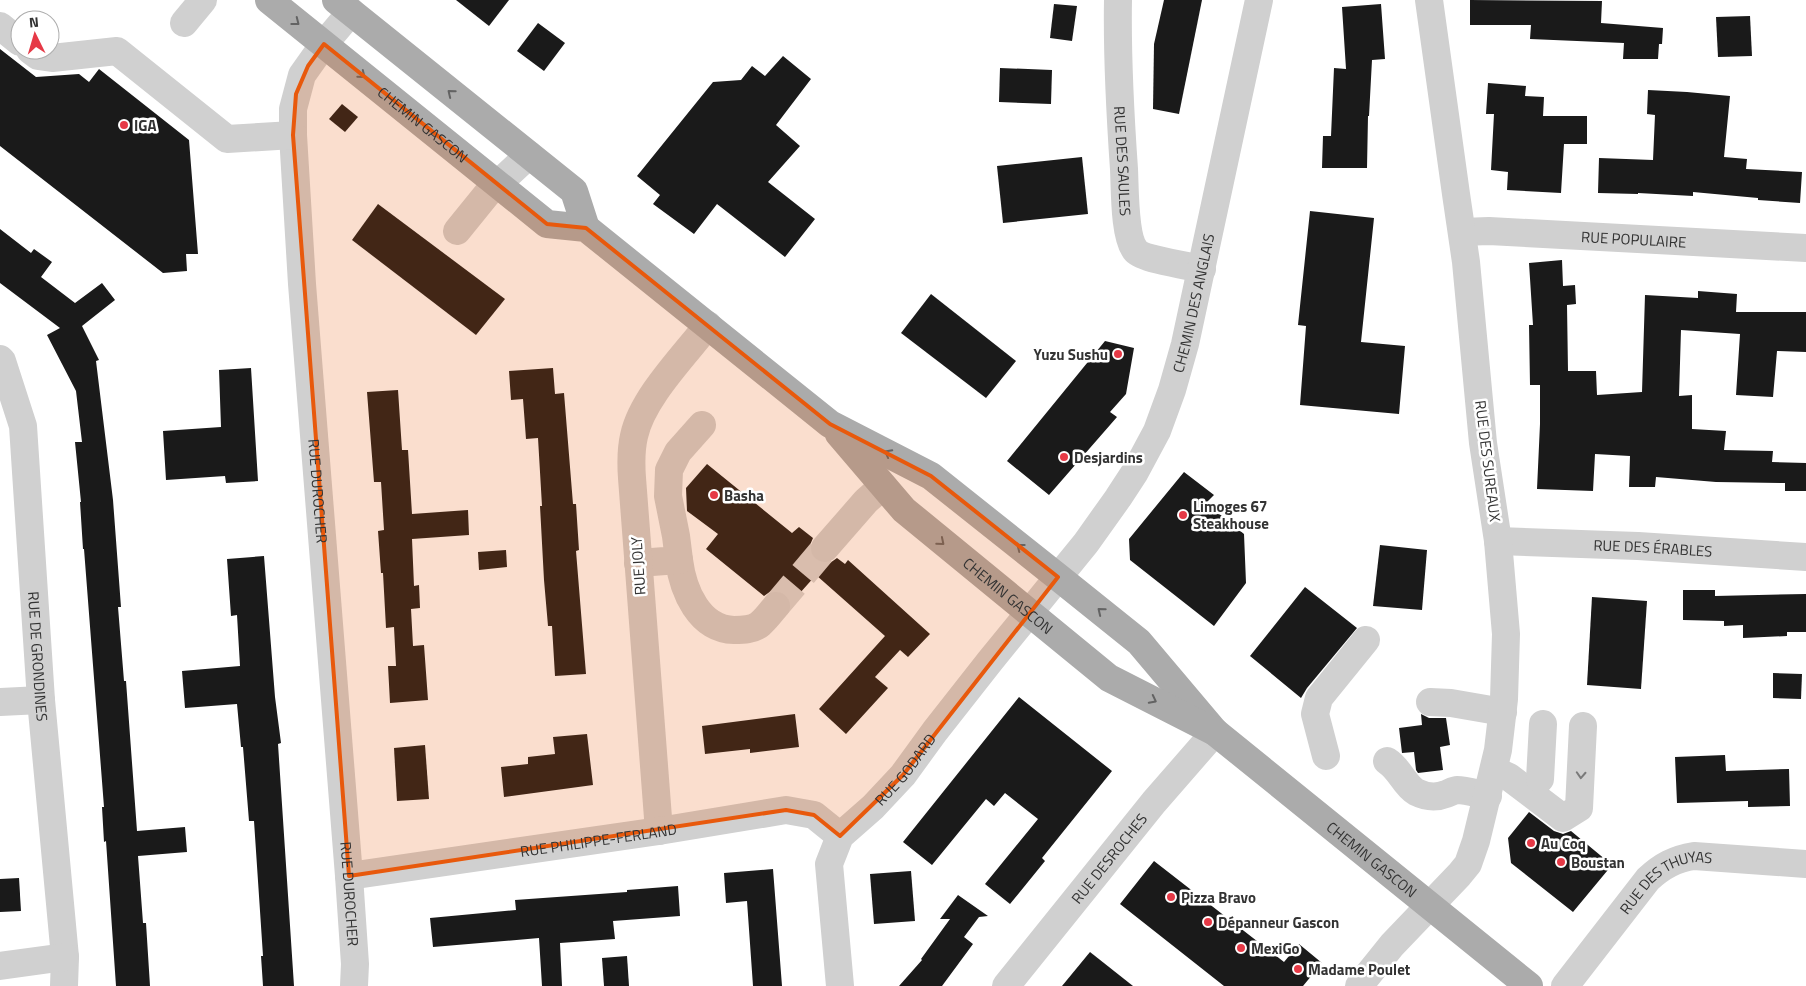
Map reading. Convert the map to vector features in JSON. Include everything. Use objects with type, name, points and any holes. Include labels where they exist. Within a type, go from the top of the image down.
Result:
[{"type":"main road","name":"CHEMIN GASCON","points":[[269,0],[547,224],[586,228],[708,325],[830,424],[904,510],[1109,678],[1215,732]]},
{"type":"main road","points":[[344,6],[574,191],[586,228]]},
{"type":"main road","name":"CHEMIN GASCON","points":[[830,424],[931,476],[1139,642],[1215,732],[1529,986]]},
{"type":"street","points":[[184,23],[203,0]]},
{"type":"street","name":"RUE DES SAULES","points":[[1118,0],[1118,48],[1126,217],[1132,245],[1140,255],[1202,269]]},
{"type":"street","name":"CHEMIN DES ANGLAIS","points":[[1058,577],[1086,543],[1135,472],[1157,431],[1177,375],[1202,269],[1259,0]]},
{"type":"street","name":"RUE DES SUREAUX","points":[[1359,986],[1392,945],[1468,864],[1488,796],[1500,742],[1506,675],[1506,634],[1498,541],[1483,443],[1466,262],[1429,0]]},
{"type":"street","name":"RUE DUROCHER","points":[[344,6],[324,44],[302,75],[298,84],[293,109],[293,135],[302,284],[349,876],[355,964],[354,986]]},
{"type":"street","points":[[0,26],[10,34]]},
{"type":"street","points":[[60,57],[117,51],[227,139],[293,135]]},
{"type":"street","points":[[457,231],[486,194],[529,156]]},
{"type":"street","name":"RUE POPULAIRE","points":[[1462,232],[1489,231],[1806,248]]},
{"type":"street","name":"RUE JOLY","points":[[659,831],[632,478],[633,437],[644,410],[654,393],[708,325]]},
{"type":"street","name":"RUE DE GRONDINES","points":[[0,359],[23,426],[41,700],[65,958],[64,986]]},
{"type":"street","points":[[702,425],[678,452],[672,462],[669,476],[668,496],[681,573],[691,599],[704,618],[712,624],[731,630],[752,628],[760,624],[776,606]]},
{"type":"street","points":[[632,478],[669,476]]},
{"type":"street","points":[[824,548],[866,501],[884,486]]},
{"type":"street","name":"RUE DES ÉRABLES","points":[[1498,541],[1638,546],[1806,557]]},
{"type":"street","points":[[638,564],[679,560]]},
{"type":"street","name":"RUE GODARD","points":[[840,986],[830,864],[840,836],[873,807],[904,775],[941,724],[1058,577]]},
{"type":"street","points":[[1326,756],[1315,714],[1318,698],[1366,640]]},
{"type":"street","points":[[0,702],[41,700]]},
{"type":"street","points":[[1430,702],[1451,703],[1503,712]]},
{"type":"street","points":[[1540,778],[1543,724]]},
{"type":"street","points":[[1494,770],[1509,777],[1563,818],[1579,808],[1583,726]]},
{"type":"street","name":"RUE DESROCHES","points":[[1006,986],[1154,802],[1215,732]]},
{"type":"street","points":[[1387,761],[1398,769],[1414,791],[1424,795],[1432,797],[1441,796],[1456,790],[1488,796]]},
{"type":"street","name":"RUE PHILIPPE-FERLAND","points":[[349,876],[659,831],[786,810],[814,815],[840,836]]},
{"type":"street","name":"RUE DES THUYAS","points":[[1565,986],[1648,880],[1665,865],[1680,858],[1694,856],[1806,864]]},
{"type":"street","points":[[0,966],[65,958]]},
{"type":"highlighted area","points":[[324,44],[547,224],[586,228],[830,424],[931,476],[1058,577],[903,775],[840,836],[814,815],[786,810],[349,876],[293,135],[296,94],[308,66]]},
{"type":"building","points":[[456,0],[509,0],[489,26]]},
{"type":"building","points":[[1164,0],[1202,0],[1179,114],[1153,109],[1154,44]]},
{"type":"building","points":[[1470,0],[1602,1],[1601,23],[1663,28],[1662,44],[1659,44],[1658,59],[1623,59],[1624,43],[1530,39],[1531,25],[1470,25]]},
{"type":"building","points":[[1054,4],[1077,6],[1072,41],[1050,38]]},
{"type":"building","points":[[1381,4],[1385,59],[1372,60],[1367,168],[1322,168],[1323,136],[1331,136],[1334,68],[1346,69],[1342,7]]},
{"type":"building","points":[[1750,16],[1752,56],[1718,57],[1716,17]]},
{"type":"building","points":[[538,23],[565,43],[544,71],[517,51]]},
{"type":"building","points":[[0,49],[10,57],[10,60],[14,60],[36,77],[79,74],[89,82],[99,69],[189,140],[198,254],[186,254],[187,271],[163,273],[0,146]]},
{"type":"building","points":[[783,56],[811,79],[776,125],[800,146],[768,182],[815,219],[785,257],[717,204],[694,234],[653,204],[660,195],[637,176],[713,82],[741,80],[752,66],[765,76]]},
{"type":"building","points":[[1000,68],[1052,70],[1051,104],[999,102]]},
{"type":"building","points":[[1488,83],[1526,86],[1525,96],[1544,97],[1543,116],[1587,116],[1587,144],[1564,144],[1561,193],[1507,190],[1508,172],[1491,170],[1494,114],[1486,114]]},
{"type":"building","points":[[1648,90],[1730,96],[1724,157],[1747,159],[1746,169],[1802,172],[1800,203],[1693,192],[1693,196],[1598,193],[1599,158],[1653,160],[1655,115],[1647,114]]},
{"type":"building","points":[[342,104],[358,117],[345,132],[329,119]]},
{"type":"building","points":[[1082,157],[1088,214],[1003,223],[997,166]]},
{"type":"building","points":[[378,204],[505,299],[476,335],[352,240]]},
{"type":"building","points":[[1310,211],[1374,218],[1361,342],[1405,346],[1399,414],[1300,405],[1306,326],[1298,325]]},
{"type":"building","points":[[0,229],[31,253],[34,249],[52,262],[41,277],[75,303],[102,283],[115,300],[82,326],[99,360],[96,361],[113,500],[121,607],[118,607],[124,681],[126,681],[137,831],[185,827],[187,852],[138,856],[143,923],[146,923],[150,986],[116,986],[75,442],[82,442],[76,391],[47,335],[60,328],[0,283]]},
{"type":"building","points":[[1562,260],[1563,286],[1575,285],[1576,304],[1567,305],[1568,371],[1596,371],[1597,395],[1642,392],[1645,295],[1698,298],[1698,291],[1737,294],[1736,312],[1806,312],[1806,352],[1777,351],[1773,397],[1736,395],[1740,334],[1681,330],[1679,396],[1692,395],[1692,429],[1726,431],[1724,450],[1773,451],[1772,462],[1806,463],[1806,491],[1785,491],[1785,483],[1716,482],[1656,477],[1655,487],[1629,487],[1630,456],[1595,454],[1593,491],[1537,489],[1540,385],[1530,385],[1529,325],[1533,325],[1529,263]]},
{"type":"building","points":[[931,294],[1016,361],[986,398],[901,333]]},
{"type":"building","points":[[1105,341],[1134,348],[1126,394],[1110,412],[1117,417],[1049,495],[1007,461]]},
{"type":"building","points":[[251,368],[258,481],[226,483],[225,476],[166,480],[163,431],[221,427],[219,370]]},
{"type":"building","points":[[553,368],[555,394],[564,393],[573,504],[576,504],[579,550],[576,551],[586,674],[555,676],[552,626],[548,626],[544,580],[538,438],[526,439],[523,399],[511,400],[509,371]]},
{"type":"building","points":[[398,390],[402,450],[408,450],[412,514],[468,510],[469,535],[412,539],[414,586],[419,585],[420,608],[411,609],[413,646],[424,645],[428,700],[390,703],[388,666],[396,666],[394,627],[386,628],[383,573],[381,573],[378,531],[384,530],[381,482],[374,482],[367,392]]},
{"type":"building","points":[[707,464],[792,533],[799,527],[813,538],[810,545],[810,553],[815,560],[822,563],[830,563],[837,558],[845,564],[848,560],[930,634],[908,657],[900,650],[875,677],[888,688],[846,734],[819,709],[885,636],[816,575],[791,603],[786,594],[779,591],[771,591],[764,596],[706,549],[718,534],[687,511],[686,488]]},
{"type":"building","points":[[1184,472],[1214,495],[1206,503],[1244,534],[1246,583],[1214,626],[1130,560],[1129,539]]},
{"type":"building","points":[[1380,545],[1427,550],[1422,610],[1373,606]]},
{"type":"building","points":[[506,550],[507,567],[479,570],[478,552]]},
{"type":"building","points":[[264,556],[275,697],[281,743],[278,744],[294,986],[263,986],[261,956],[263,956],[254,821],[249,821],[243,747],[241,747],[237,704],[185,708],[182,671],[240,666],[237,615],[231,616],[227,559]]},
{"type":"building","points":[[1305,587],[1357,628],[1307,688],[1301,698],[1250,656]]},
{"type":"building","points":[[1683,590],[1715,590],[1715,596],[1806,594],[1806,632],[1787,632],[1787,636],[1743,638],[1743,625],[1724,626],[1724,621],[1683,620]]},
{"type":"building","points":[[1592,597],[1647,601],[1641,689],[1587,685]]},
{"type":"building","points":[[1773,673],[1802,674],[1801,699],[1773,698]]},
{"type":"building","points":[[1019,697],[1112,771],[1042,858],[1045,861],[1010,904],[985,884],[1038,819],[1005,793],[994,806],[986,799],[932,865],[903,842]]},
{"type":"building","points":[[795,714],[799,747],[750,753],[750,749],[705,754],[702,726]]},
{"type":"building","points":[[1421,714],[1429,718],[1446,718],[1450,745],[1440,747],[1443,770],[1418,773],[1414,752],[1402,753],[1399,728],[1422,725]]},
{"type":"building","points":[[587,734],[593,785],[504,797],[501,767],[528,764],[528,757],[555,754],[553,737]]},
{"type":"building","points":[[425,745],[429,799],[397,801],[394,748]]},
{"type":"building","points":[[1725,755],[1726,771],[1789,769],[1790,806],[1748,807],[1748,801],[1677,803],[1675,757]]},
{"type":"building","points":[[1529,812],[1554,831],[1563,834],[1571,831],[1612,865],[1573,912],[1511,863],[1508,838]]},
{"type":"building","points":[[1154,861],[1284,962],[1299,944],[1322,963],[1303,986],[1224,986],[1120,904]]},
{"type":"building","points":[[773,869],[782,986],[753,986],[747,901],[726,903],[724,873]]},
{"type":"building","points":[[911,871],[915,921],[874,924],[870,874]]},
{"type":"building","points":[[19,878],[21,911],[0,912],[0,879]]},
{"type":"building","points":[[678,886],[680,916],[613,921],[615,939],[560,943],[562,986],[542,986],[539,938],[433,947],[430,918],[516,910],[515,900],[627,892],[627,890]]},
{"type":"building","points":[[958,895],[988,916],[979,917],[964,937],[973,944],[942,986],[899,986],[922,960],[950,919],[940,919]]},
{"type":"building","points":[[1090,952],[1133,986],[1062,986]]},
{"type":"building","points":[[627,956],[629,986],[604,986],[602,958]]},
{"type":"tunnel","points":[[776,606],[825,548]]},
{"type":"place","name":"IGA","points":[[124,125]]},
{"type":"place","name":"Yuzu Sushu","points":[[1118,354]]},
{"type":"place","name":"Desjardins","points":[[1064,457]]},
{"type":"place","name":"Basha","points":[[714,495]]},
{"type":"place","name":"Limoges 67 Steakhouse","points":[[1183,515]]},
{"type":"place","name":"Au Coq","points":[[1531,843]]},
{"type":"place","name":"Boustan","points":[[1561,862]]},
{"type":"place","name":"Pizza Bravo","points":[[1171,897]]},
{"type":"place","name":"Dépanneur Gascon","points":[[1208,922]]},
{"type":"place","name":"MexiGo","points":[[1241,948]]},
{"type":"place","name":"Madame Poulet","points":[[1298,969]]}]
